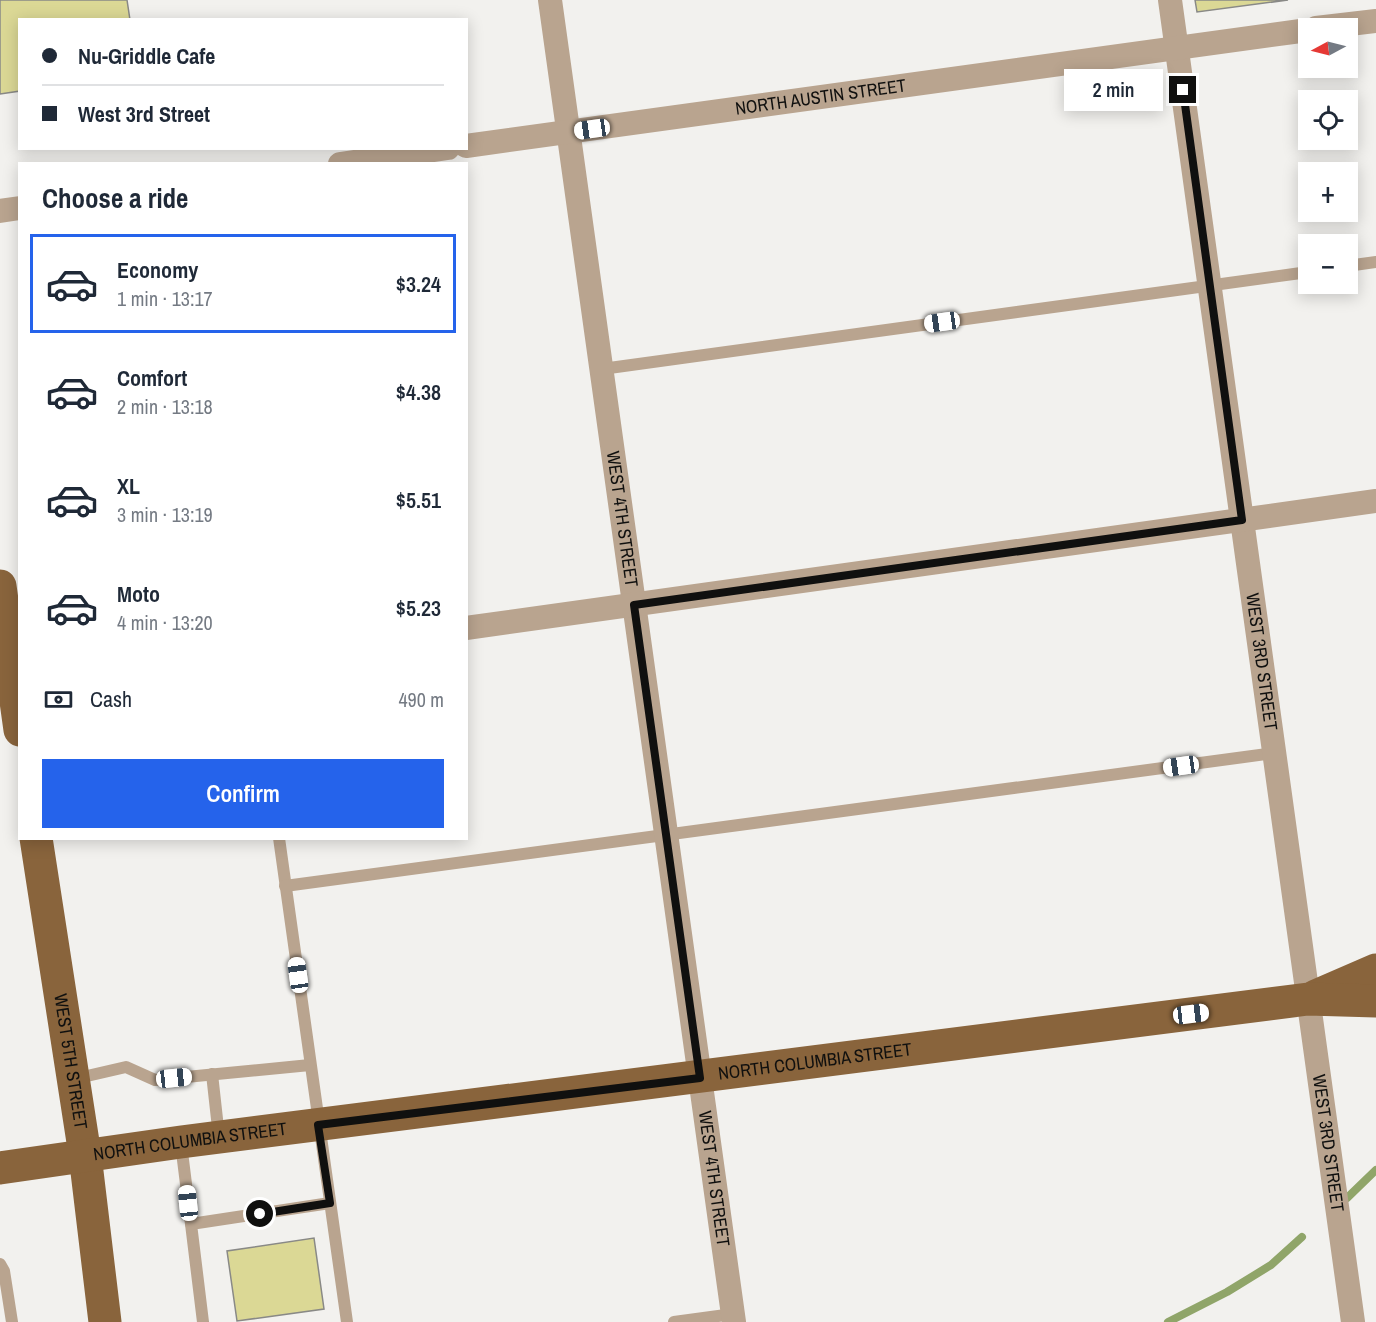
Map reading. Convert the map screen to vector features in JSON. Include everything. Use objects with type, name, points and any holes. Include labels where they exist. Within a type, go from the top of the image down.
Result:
[{"type":"main road","points":[[0,586],[11,691],[18,721]]},
{"type":"main road","name":"WEST 5TH STREET","points":[[36,840],[84,1155],[105,1322]]},
{"type":"main road","name":"NORTH COLUMBIA STREET","points":[[1308,999],[1376,970]]},
{"type":"main road","name":"NORTH COLUMBIA STREET","points":[[0,1168],[181,1142],[700,1078],[1308,999],[1376,1001]]},
{"type":"street","name":"WEST 4TH STREET","points":[[550,0],[733,1318]]},
{"type":"street","name":"WEST 3RD STREET","points":[[1170,0],[1353,1322]]},
{"type":"street","points":[[1358,23],[1376,21]]},
{"type":"street","name":"NORTH AUSTIN STREET","points":[[468,146],[1298,31]]},
{"type":"street","points":[[354,162],[434,150]]},
{"type":"street","points":[[0,211],[18,208]]},
{"type":"street","points":[[468,628],[1376,501]]},
{"type":"lane","points":[[1358,265],[1376,262]]},
{"type":"lane","points":[[602,369],[1298,273]]},
{"type":"lane","points":[[285,886],[1274,753]]},
{"type":"lane","points":[[279,840],[347,1322]]},
{"type":"lane","points":[[73,1079],[126,1067],[155,1080],[310,1065]]},
{"type":"lane","points":[[212,1074],[219,1138]]},
{"type":"lane","points":[[181,1142],[203,1322]]},
{"type":"lane","points":[[190,1224],[330,1203]]},
{"type":"lane","points":[[0,1264],[4,1271],[12,1322]]},
{"type":"lane","points":[[674,1322],[733,1318]]},
{"type":"building","points":[[0,0],[127,0],[130,18],[18,18],[18,91],[0,94]]},
{"type":"building","points":[[1195,0],[1288,0],[1197,12]]},
{"type":"building","points":[[314,1238],[324,1309],[237,1321],[227,1251]]},
{"type":"waterway","points":[[1347,1198],[1376,1170]]},
{"type":"waterway","points":[[1168,1322],[1227,1292],[1271,1265],[1302,1237]]},
{"type":"route","points":[[260,1214],[330,1203],[318,1125],[700,1078],[634,605],[1242,520],[1183,90]]}]
